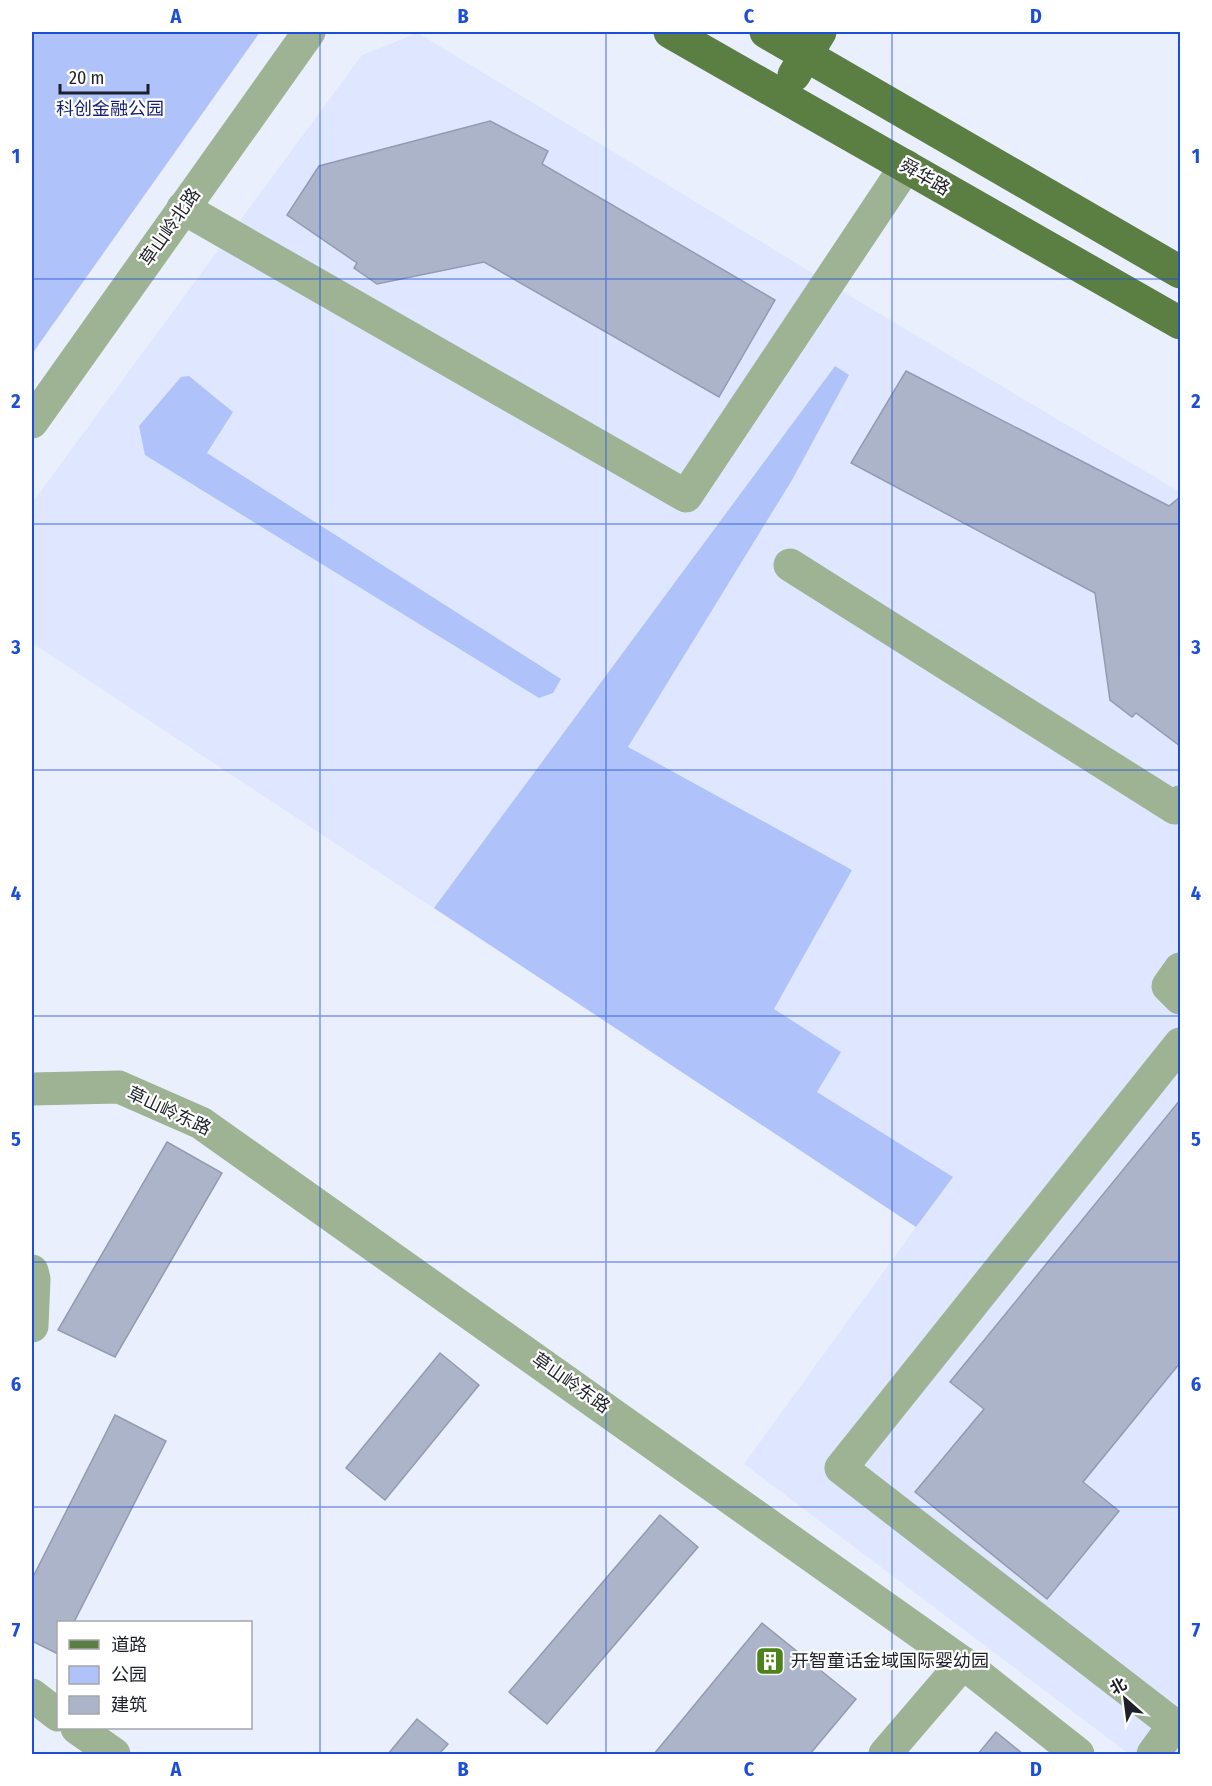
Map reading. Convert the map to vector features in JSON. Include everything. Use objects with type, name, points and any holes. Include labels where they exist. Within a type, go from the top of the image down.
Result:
[{"type":"main road","name":"舜华路","points":[[670,32],[1180,323]]},
{"type":"main road","points":[[744,73],[769,32],[813,44],[1180,272]]},
{"type":"main road","points":[[783,95],[813,44]]},
{"type":"street","name":"草山岭北路","points":[[32,422],[309,32]]},
{"type":"street","points":[[183,208],[686,496],[906,166]]},
{"type":"street","points":[[790,565],[1175,808],[1180,802]]},
{"type":"street","points":[[1180,969],[1168,986],[1180,998]]},
{"type":"street","points":[[1153,1755],[1174,1725],[841,1468],[1180,1044]]},
{"type":"street","name":"草山岭东路","points":[[32,1089],[119,1088],[201,1122],[963,1663],[1078,1755]]},
{"type":"street","points":[[32,1270],[34,1279],[32,1326]]},
{"type":"street","points":[[885,1755],[963,1663]]},
{"type":"street","points":[[32,1695],[57,1714]]},
{"type":"street","points":[[77,1729],[114,1755]]},
{"type":"shaded area","points":[[418,33],[875,311],[1180,492],[1180,1754],[1129,1754],[744,1464],[916,1227],[32,643],[32,503],[362,55]]},
{"type":"green space","name":"科创金融公园","points":[[32,32],[260,32],[32,354]]},
{"type":"green space","points":[[835,366],[849,375],[792,480],[628,747],[852,870],[774,1009],[841,1052],[817,1092],[953,1177],[916,1227],[434,908]]},
{"type":"green space","points":[[189,376],[233,412],[207,453],[561,679],[553,693],[539,698],[145,455],[139,426],[181,377]]},
{"type":"building","points":[[490,121],[548,151],[542,164],[775,300],[719,397],[484,262],[377,284],[354,268],[357,263],[287,215],[319,166]]},
{"type":"building","points":[[906,371],[1169,506],[1180,497],[1180,746],[1136,713],[1132,717],[1110,700],[1095,593],[851,463]]},
{"type":"building","points":[[1180,1100],[1180,1363],[1083,1482],[1119,1511],[1047,1599],[915,1492],[984,1409],[950,1382]]},
{"type":"building","points":[[167,1142],[222,1173],[115,1357],[58,1330]]},
{"type":"building","points":[[440,1353],[479,1385],[385,1500],[346,1468]]},
{"type":"building","points":[[115,1415],[166,1441],[75,1621],[57,1621],[57,1654],[32,1641],[32,1579]]},
{"type":"building","points":[[660,1515],[698,1547],[547,1724],[509,1692]]},
{"type":"building","name":"开智童话金域国际婴幼园","points":[[762,1623],[856,1699],[810,1754],[654,1754]]},
{"type":"building","points":[[417,1719],[448,1744],[439,1754],[388,1754]]},
{"type":"building","points":[[996,1732],[1023,1754],[978,1754]]},
{"type":"place","name":"开智童话金域国际婴幼园","points":[[770,1661]]}]
